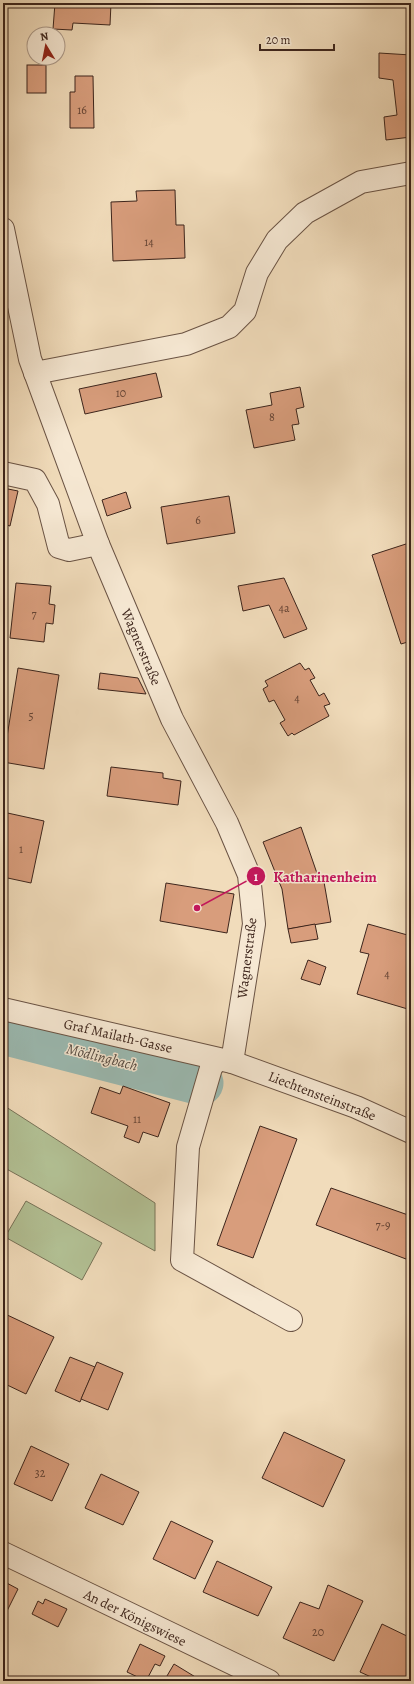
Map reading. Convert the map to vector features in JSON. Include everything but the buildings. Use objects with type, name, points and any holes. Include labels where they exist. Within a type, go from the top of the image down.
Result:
[{"type":"street","points":[[35,373],[186,344],[229,327],[245,311],[257,273],[278,240],[304,213],[361,182],[411,173]]},
{"type":"street","name":"Wagnerstraße","points":[[3,229],[30,359],[98,544],[172,719],[227,823],[249,875],[254,924],[220,1063],[204,1095],[188,1147],[182,1260],[291,1320]]},
{"type":"street","points":[[3,473],[35,480],[48,504],[59,548],[69,550],[98,544]]},
{"type":"street","name":"Graf Mailath-Gasse","points":[[3,1009],[220,1063]]},
{"type":"street","name":"Liechtensteinstraße","points":[[220,1063],[356,1107],[398,1129]]},
{"type":"street","name":"An der Königswiese","points":[[3,1553],[268,1681]]},
{"type":"green space","points":[[3,1105],[155,1203],[155,1251],[3,1167]]},
{"type":"green space","points":[[26,1201],[102,1243],[82,1280],[5,1237]]},
{"type":"waterway","name":"Mödlingbach","points":[[3,1032],[201,1083]]},
{"type":"place","name":"Katharinenheim","points":[[197,908]]}]
